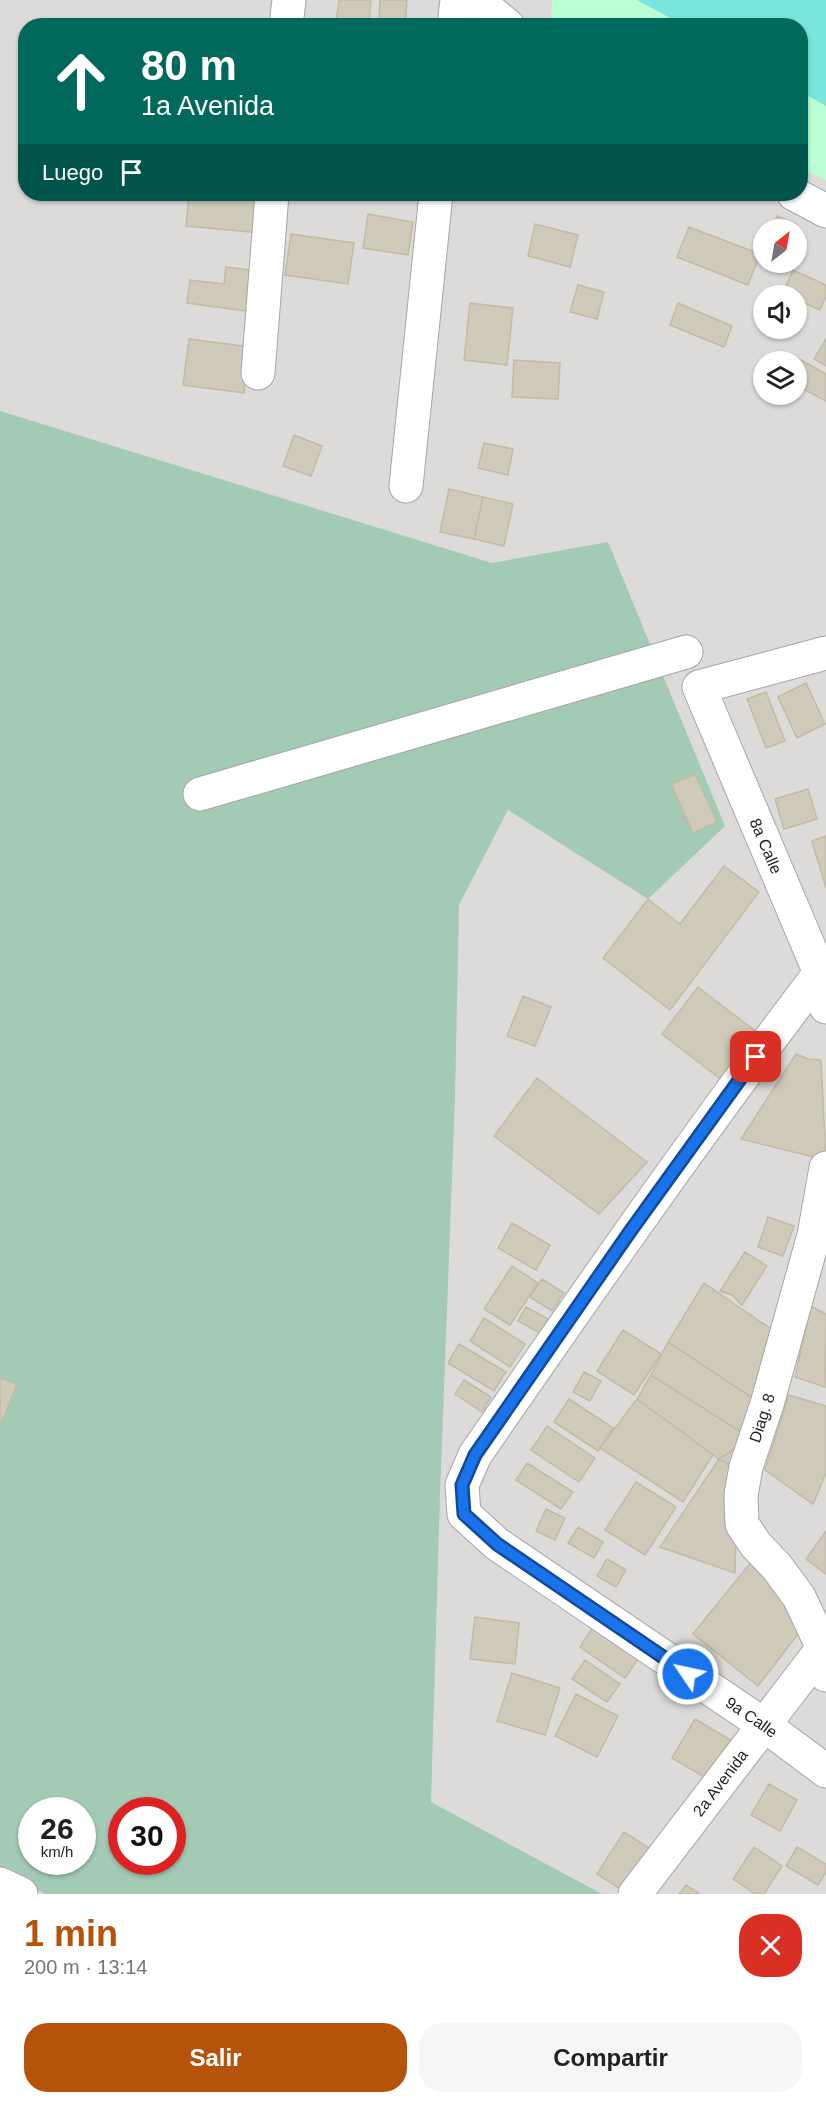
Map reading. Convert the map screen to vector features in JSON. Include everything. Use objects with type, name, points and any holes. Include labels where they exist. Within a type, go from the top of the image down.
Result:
[{"type":"street","points":[[287,18],[288,0]]},
{"type":"street","points":[[455,18],[457,0]]},
{"type":"street","points":[[477,0],[498,18]]},
{"type":"street","points":[[258,373],[272,201]]},
{"type":"street","points":[[406,486],[435,201]]},
{"type":"street","points":[[807,201],[826,211]]},
{"type":"street","points":[[200,794],[686,652]]},
{"type":"street","name":"8a Calle","points":[[826,653],[699,687],[823,969],[826,1007]]},
{"type":"street","name":"9a Calle","points":[[823,969],[686,1152],[475,1455],[462,1485],[464,1514],[497,1544],[764,1725],[826,1771]]},
{"type":"street","name":"Diag. 8","points":[[825,1656],[799,1597],[777,1567],[756,1545],[742,1524],[741,1494],[746,1467],[767,1404],[814,1234],[826,1168]]},
{"type":"street","name":"2a Avenida","points":[[635,1894],[764,1725],[825,1656]]},
{"type":"street","points":[[0,1884],[21,1894]]},
{"type":"shaded area","points":[[0,0],[826,0],[826,1894],[0,1894]]},
{"type":"shaded area","points":[[637,0],[826,0],[826,106],[808,96],[808,18],[670,18]]},
{"type":"green space","points":[[552,0],[826,0],[826,180],[808,171],[808,18],[551,18]]},
{"type":"green space","points":[[0,411],[492,563],[608,542],[725,826],[648,899],[508,810],[459,905],[455,1098],[431,1802],[602,1894],[45,1894],[0,1871]]},
{"type":"building","points":[[339,0],[371,0],[370,18],[336,18]]},
{"type":"building","points":[[380,0],[407,0],[406,18],[379,18]]},
{"type":"building","points":[[188,201],[263,201],[260,233],[186,226]]},
{"type":"building","points":[[368,214],[413,222],[408,255],[363,248]]},
{"type":"building","points":[[535,224],[578,235],[570,267],[528,256]]},
{"type":"building","points":[[689,227],[753,251],[753,272],[748,285],[677,257]]},
{"type":"building","points":[[291,234],[354,243],[348,284],[285,275]]},
{"type":"building","points":[[226,267],[257,271],[252,312],[187,303],[190,280],[224,284]]},
{"type":"building","points":[[792,273],[800,273],[826,285],[826,296],[820,310],[807,304],[807,285],[786,285]]},
{"type":"building","points":[[578,285],[604,292],[597,319],[570,312]]},
{"type":"building","points":[[470,303],[513,308],[507,365],[464,360]]},
{"type":"building","points":[[678,303],[732,326],[724,347],[670,325]]},
{"type":"building","points":[[189,339],[250,347],[244,393],[183,385]]},
{"type":"building","points":[[826,339],[826,366],[814,359]]},
{"type":"building","points":[[514,360],[560,363],[558,399],[512,397]]},
{"type":"building","points":[[807,363],[826,374],[826,401],[807,391]]},
{"type":"building","points":[[294,435],[322,446],[311,476],[283,466]]},
{"type":"building","points":[[484,443],[513,449],[508,475],[478,468]]},
{"type":"building","points":[[449,489],[483,497],[474,539],[440,532]]},
{"type":"building","points":[[483,497],[513,504],[504,546],[474,539]]},
{"type":"building","points":[[806,683],[825,724],[797,738],[778,697]]},
{"type":"building","points":[[766,692],[785,741],[766,748],[747,699]]},
{"type":"building","points":[[695,774],[717,822],[693,833],[671,784]]},
{"type":"building","points":[[808,789],[817,819],[784,829],[775,799]]},
{"type":"building","points":[[826,836],[826,888],[812,841]]},
{"type":"building","points":[[724,866],[759,892],[670,1010],[603,958],[648,899],[680,924]]},
{"type":"building","points":[[698,987],[759,1034],[723,1081],[662,1034]]},
{"type":"building","points":[[523,996],[551,1007],[535,1046],[507,1036]]},
{"type":"building","points":[[796,1054],[808,1059],[821,1060],[826,1160],[741,1139]]},
{"type":"building","points":[[537,1078],[647,1162],[599,1214],[494,1136]]},
{"type":"building","points":[[768,1217],[794,1226],[783,1256],[758,1247]]},
{"type":"building","points":[[512,1223],[550,1245],[536,1270],[498,1248]]},
{"type":"building","points":[[745,1252],[767,1266],[742,1305],[732,1295],[720,1291]]},
{"type":"building","points":[[512,1266],[538,1283],[510,1325],[484,1309]]},
{"type":"building","points":[[542,1279],[564,1293],[552,1311],[530,1297]]},
{"type":"building","points":[[704,1283],[777,1333],[757,1401],[668,1342]]},
{"type":"building","points":[[811,1306],[826,1314],[825,1387],[795,1377]]},
{"type":"building","points":[[526,1307],[548,1319],[540,1333],[518,1321]]},
{"type":"building","points":[[484,1318],[525,1344],[510,1367],[470,1341]]},
{"type":"building","points":[[623,1330],[661,1354],[634,1395],[597,1371]]},
{"type":"building","points":[[668,1342],[757,1401],[746,1435],[651,1375]]},
{"type":"building","points":[[459,1344],[506,1372],[494,1391],[448,1363]]},
{"type":"building","points":[[584,1372],[601,1381],[590,1401],[573,1392]]},
{"type":"building","points":[[651,1375],[746,1435],[742,1444],[719,1459],[637,1399]]},
{"type":"building","points":[[0,1378],[17,1384],[0,1427]]},
{"type":"building","points":[[464,1380],[491,1397],[482,1412],[455,1394]]},
{"type":"building","points":[[789,1395],[826,1406],[826,1473],[813,1504],[765,1470]]},
{"type":"building","points":[[569,1399],[613,1428],[598,1451],[554,1422]]},
{"type":"building","points":[[637,1399],[713,1455],[683,1502],[600,1448]]},
{"type":"building","points":[[547,1426],[595,1458],[579,1482],[531,1450]]},
{"type":"building","points":[[742,1444],[738,1470],[719,1459]]},
{"type":"building","points":[[719,1459],[738,1470],[735,1573],[660,1547]]},
{"type":"building","points":[[527,1463],[573,1492],[561,1509],[516,1480]]},
{"type":"building","points":[[636,1482],[676,1507],[645,1555],[605,1530]]},
{"type":"building","points":[[546,1509],[565,1518],[555,1540],[536,1531]]},
{"type":"building","points":[[578,1527],[603,1542],[594,1558],[568,1543]]},
{"type":"building","points":[[826,1531],[826,1574],[806,1559]]},
{"type":"building","points":[[607,1559],[626,1570],[616,1587],[597,1576]]},
{"type":"building","points":[[752,1561],[805,1625],[758,1686],[693,1634]]},
{"type":"building","points":[[475,1617],[519,1623],[515,1664],[470,1659]]},
{"type":"building","points":[[593,1627],[638,1659],[625,1678],[580,1647]]},
{"type":"building","points":[[585,1660],[620,1684],[607,1702],[572,1679]]},
{"type":"building","points":[[512,1673],[560,1688],[545,1735],[497,1721]]},
{"type":"building","points":[[576,1694],[618,1716],[597,1757],[555,1736]]},
{"type":"building","points":[[695,1719],[734,1742],[711,1781],[672,1758]]},
{"type":"building","points":[[769,1784],[797,1800],[780,1831],[751,1815]]},
{"type":"building","points":[[624,1832],[655,1852],[628,1894],[597,1874]]},
{"type":"building","points":[[754,1847],[782,1866],[764,1894],[755,1894],[733,1879]]},
{"type":"building","points":[[797,1847],[826,1864],[826,1872],[818,1885],[786,1866]]},
{"type":"building","points":[[686,1885],[700,1894],[679,1894]]},
{"type":"route","points":[[688,1674],[497,1544],[464,1514],[462,1485],[475,1455],[686,1152],[756,1057]]}]
